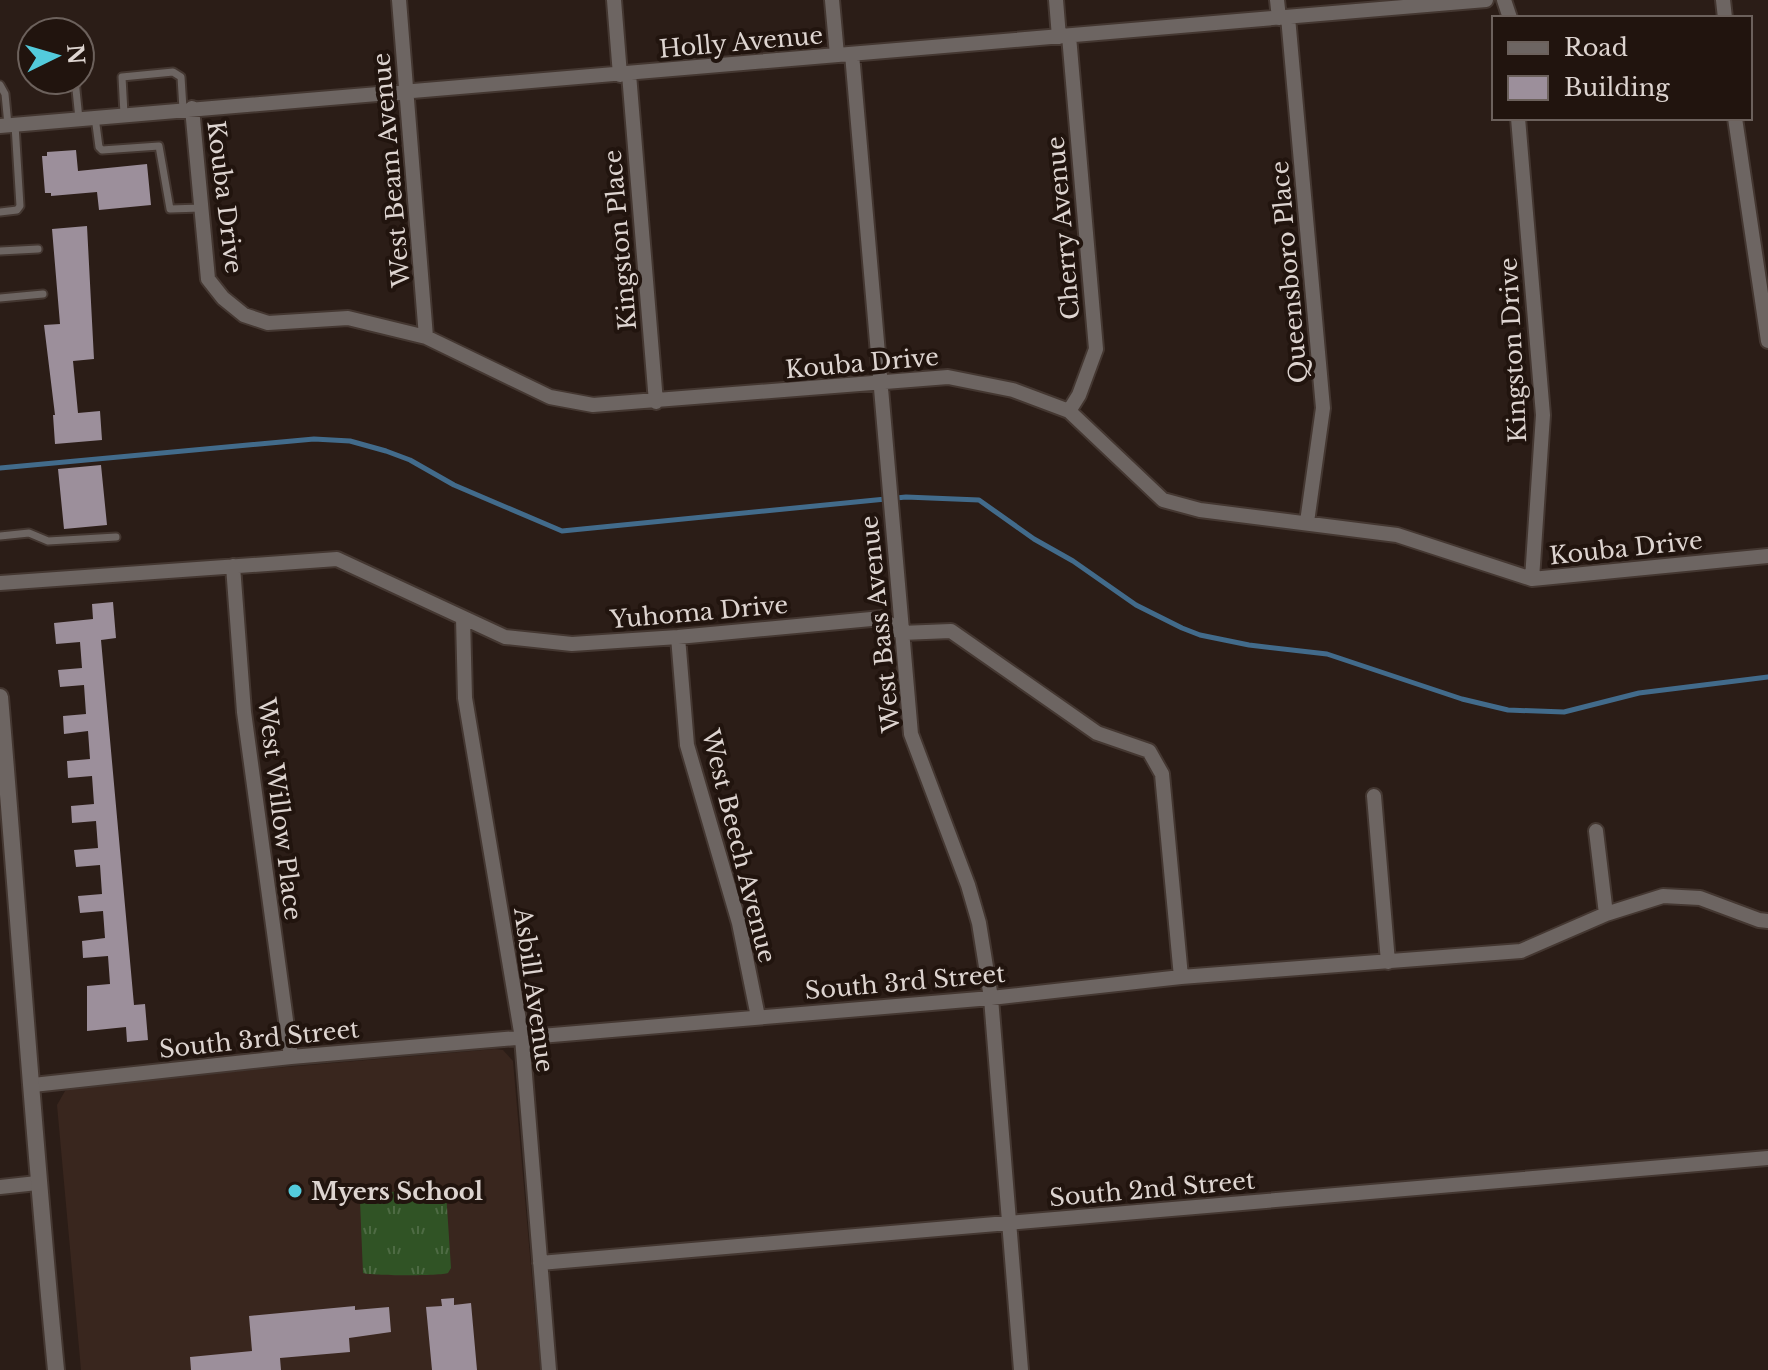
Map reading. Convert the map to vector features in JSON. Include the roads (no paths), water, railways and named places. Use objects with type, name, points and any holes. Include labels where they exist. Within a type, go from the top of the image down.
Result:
[{"type":"street","name":"West Beam Avenue","points":[[399,0],[426,337]]},
{"type":"street","name":"Kingston Place","points":[[614,0],[656,402]]},
{"type":"street","name":"West Bass Avenue","points":[[832,0],[844,55],[881,382],[911,734],[968,885],[979,923],[991,998],[1021,1370]]},
{"type":"street","name":"Cherry Avenue","points":[[1056,0],[1064,36],[1096,349],[1079,395],[1069,411]]},
{"type":"street","name":"Queensboro Place","points":[[1277,0],[1283,17],[1323,408],[1307,522]]},
{"type":"street","name":"Holly Avenue","points":[[7,125],[1486,0]]},
{"type":"street","name":"Kouba Drive","points":[[188,109],[208,279],[223,298],[244,315],[268,323],[348,318],[426,337],[550,397],[593,405],[948,377],[1013,390],[1069,411],[1163,500],[1200,510],[1397,535],[1532,579],[1768,556]]},
{"type":"street","name":"Kingston Drive","points":[[1518,120],[1543,415],[1532,579]]},
{"type":"street","points":[[1735,120],[1768,341]]},
{"type":"street","name":"Yuhoma Drive","points":[[0,583],[337,559],[505,637],[572,644],[882,618],[901,633],[951,631],[1097,733],[1149,751],[1162,774],[1181,977]]},
{"type":"street","name":"West Willow Place","points":[[233,566],[244,712],[291,1057]]},
{"type":"street","name":"Asbill Avenue","points":[[463,618],[465,698],[522,1038],[549,1370]]},
{"type":"street","name":"West Beech Avenue","points":[[678,637],[687,745],[739,923],[758,1017]]},
{"type":"street","points":[[0,697],[2,755],[33,1085],[37,1183],[56,1370]]},
{"type":"street","points":[[1374,796],[1388,962]]},
{"type":"street","points":[[1596,831],[1606,914]]},
{"type":"street","name":"South 3rd Street","points":[[33,1085],[291,1057],[991,998],[1181,977],[1521,951],[1606,914],[1663,896],[1700,898],[1768,921]]},
{"type":"street","name":"South 2nd Street","points":[[540,1263],[1768,1158]]},
{"type":"street","points":[[0,1187],[37,1183]]},
{"type":"lane","points":[[124,114],[122,77],[173,72],[181,77],[188,109]]},
{"type":"lane","points":[[0,85],[5,94],[20,203],[17,210],[0,212]]},
{"type":"lane","points":[[77,96],[79,119]]},
{"type":"lane","points":[[95,117],[99,147],[106,152],[159,146],[170,209],[201,208]]},
{"type":"lane","points":[[0,251],[38,249]]},
{"type":"lane","points":[[0,298],[43,294]]},
{"type":"lane","points":[[0,536],[29,533],[48,541],[116,537]]},
{"type":"waterway","points":[[0,468],[314,439],[350,441],[410,460],[454,485],[562,531],[906,497],[979,500],[1136,605],[1182,628],[1249,645],[1327,654],[1462,699],[1508,710],[1564,712],[1639,693],[1768,677]]},
{"type":"place","name":"Myers School","points":[[295,1191]]}]
